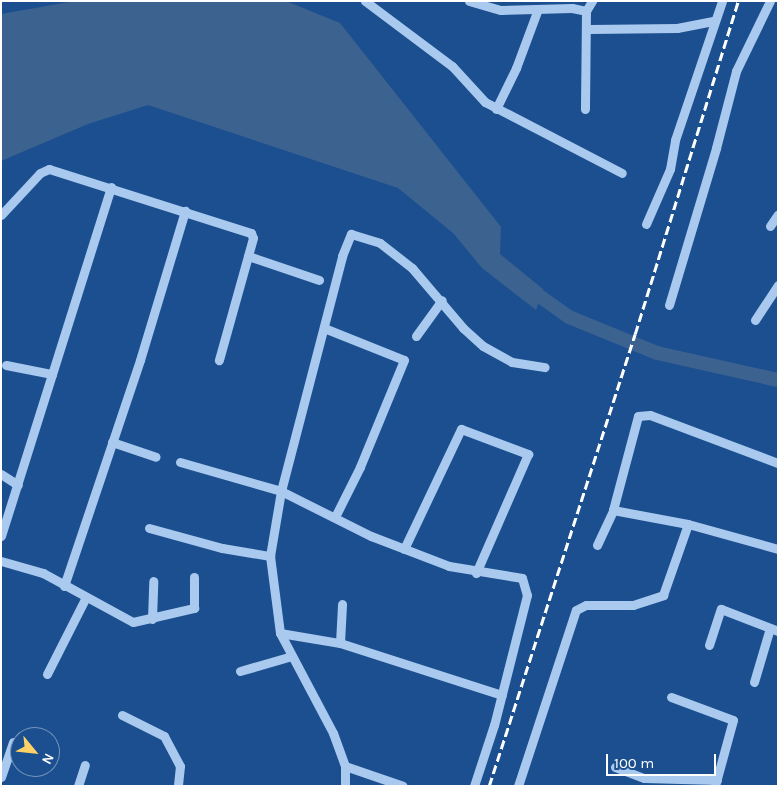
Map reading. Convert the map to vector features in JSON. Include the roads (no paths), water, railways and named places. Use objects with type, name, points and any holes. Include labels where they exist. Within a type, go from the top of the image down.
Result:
[{"type":"street","points":[[365,1],[452,66],[478,98],[622,173]]},
{"type":"street","points":[[470,1],[538,9],[572,8],[586,11]]},
{"type":"street","points":[[585,109],[589,29],[586,11],[592,1]]},
{"type":"street","points":[[646,224],[670,168],[675,140],[722,1]]},
{"type":"street","points":[[669,305],[716,148],[736,71],[770,1]]},
{"type":"street","points":[[496,109],[516,68],[538,9]]},
{"type":"street","points":[[589,29],[677,28],[714,21]]},
{"type":"street","points":[[1,215],[45,170],[111,188],[252,232],[253,238],[219,360]]},
{"type":"street","points":[[1,536],[111,188]]},
{"type":"street","points":[[64,586],[185,211]]},
{"type":"street","points":[[770,226],[778,214]]},
{"type":"street","points":[[345,786],[345,766],[333,733],[280,633],[270,556],[281,491],[348,238],[355,232],[380,242],[393,252],[442,300],[462,328],[483,346],[512,362],[545,368]]},
{"type":"street","points":[[248,256],[319,280]]},
{"type":"street","points":[[755,320],[778,286]]},
{"type":"street","points":[[416,336],[442,300]]},
{"type":"street","points":[[324,328],[404,360],[360,466],[335,517]]},
{"type":"street","points":[[6,365],[52,374]]},
{"type":"street","points":[[597,545],[613,510],[638,416],[644,414],[778,463]]},
{"type":"street","points":[[404,549],[461,429],[528,454],[476,573]]},
{"type":"street","points":[[112,442],[156,457]]},
{"type":"street","points":[[180,462],[281,491],[404,549],[476,573],[522,578],[527,586],[502,695],[474,786]]},
{"type":"street","points":[[1,474],[18,484]]},
{"type":"street","points":[[613,510],[688,524],[778,549]]},
{"type":"street","points":[[518,786],[576,610],[586,605],[633,605],[663,595],[688,524]]},
{"type":"street","points":[[150,528],[222,548],[270,556]]},
{"type":"street","points":[[1,561],[43,573],[85,599],[128,621],[152,619],[194,608],[194,577]]},
{"type":"street","points":[[152,619],[153,581]]},
{"type":"street","points":[[47,674],[85,599]]},
{"type":"street","points":[[340,643],[342,604]]},
{"type":"street","points":[[709,645],[721,609],[774,630],[754,682]]},
{"type":"street","points":[[280,633],[340,643],[502,695]]},
{"type":"street","points":[[240,671],[292,656]]},
{"type":"street","points":[[615,767],[644,778],[716,783],[734,720],[671,697]]},
{"type":"street","points":[[122,715],[164,736],[180,766],[178,786]]},
{"type":"street","points":[[1,777],[10,751]]},
{"type":"street","points":[[78,786],[85,765]]},
{"type":"street","points":[[345,766],[403,786]]},
{"type":"water","points":[[75,1],[286,1],[340,23],[501,227],[500,254],[543,289],[536,310],[482,268],[453,233],[398,188],[148,105],[88,124],[1,161],[1,14]]},
{"type":"waterway","points":[[528,288],[569,317],[657,353],[778,380]]},
{"type":"railway","points":[[489,786],[635,334],[738,1]]}]
